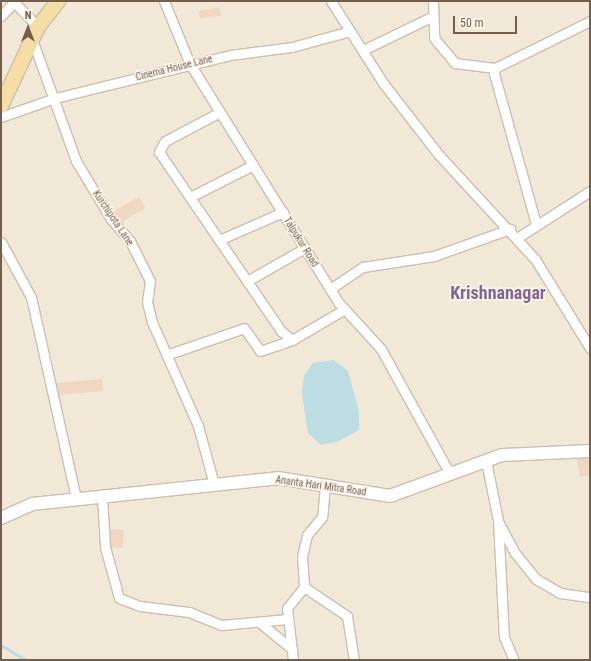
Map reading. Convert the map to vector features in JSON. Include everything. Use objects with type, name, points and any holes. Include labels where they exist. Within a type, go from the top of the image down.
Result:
[{"type":"main road","points":[[1,106],[33,42],[38,27],[58,1]]},
{"type":"main road","name":"Ananta Hari Mitra Road","points":[[1,518],[32,504],[76,498],[278,478],[390,496],[502,455],[590,451]]},
{"type":"street","points":[[1,16],[14,1],[38,27]]},
{"type":"street","name":"Talpukur Road","points":[[164,1],[190,64],[330,289],[345,309],[381,349],[450,474]]},
{"type":"street","points":[[331,1],[350,32],[438,154],[510,229],[536,259],[590,348]]},
{"type":"street","points":[[433,1],[434,38],[454,63],[495,68],[590,21]]},
{"type":"street","points":[[363,50],[433,16]]},
{"type":"street","name":"Cinema House Lane","points":[[1,117],[55,98],[190,64],[230,55],[292,47],[350,32]]},
{"type":"street","name":"Kurchipota Lane","points":[[33,42],[55,98],[76,161],[112,219],[130,241],[150,282],[147,302],[150,315],[169,354],[198,426],[214,484]]},
{"type":"street","points":[[495,68],[496,82],[536,224]]},
{"type":"street","points":[[220,112],[165,141],[159,152],[281,331],[292,340]]},
{"type":"street","points":[[190,197],[253,165]]},
{"type":"street","points":[[517,238],[536,224],[590,191]]},
{"type":"street","points":[[219,240],[282,212]]},
{"type":"street","points":[[330,289],[363,267],[434,256],[510,229]]},
{"type":"street","points":[[1,242],[31,297],[76,498]]},
{"type":"street","points":[[247,282],[305,248]]},
{"type":"street","points":[[169,354],[244,328],[260,351],[292,340],[345,309]]},
{"type":"street","points":[[486,461],[498,520],[504,637],[514,660]]},
{"type":"street","points":[[293,660],[287,608],[304,587],[302,556],[307,535],[322,518],[325,485]]},
{"type":"street","points":[[102,496],[105,546],[119,598],[140,606],[189,612],[221,625],[288,619]]},
{"type":"street","points":[[498,520],[515,553],[536,579],[560,593],[590,597]]},
{"type":"street","points":[[304,587],[346,616],[354,660]]},
{"type":"street","points":[[259,622],[292,649]]},
{"type":"shaded area","points":[[1,1],[590,1],[590,660],[1,660]]},
{"type":"water","points":[[334,360],[348,371],[359,411],[359,430],[339,441],[321,445],[308,433],[302,394],[304,376],[313,363]]},
{"type":"building","points":[[219,7],[221,16],[200,18],[198,11]]},
{"type":"building","points":[[139,197],[145,208],[119,223],[113,212]]},
{"type":"building","points":[[102,379],[103,391],[57,395],[56,383]]},
{"type":"building","points":[[577,459],[590,459],[590,475],[580,477]]},
{"type":"building","points":[[110,529],[124,530],[123,548],[111,547]]},
{"type":"waterway","points":[[1,645],[26,660]]},
{"type":"district","name":"Krishnanagar","points":[[498,293]]}]
